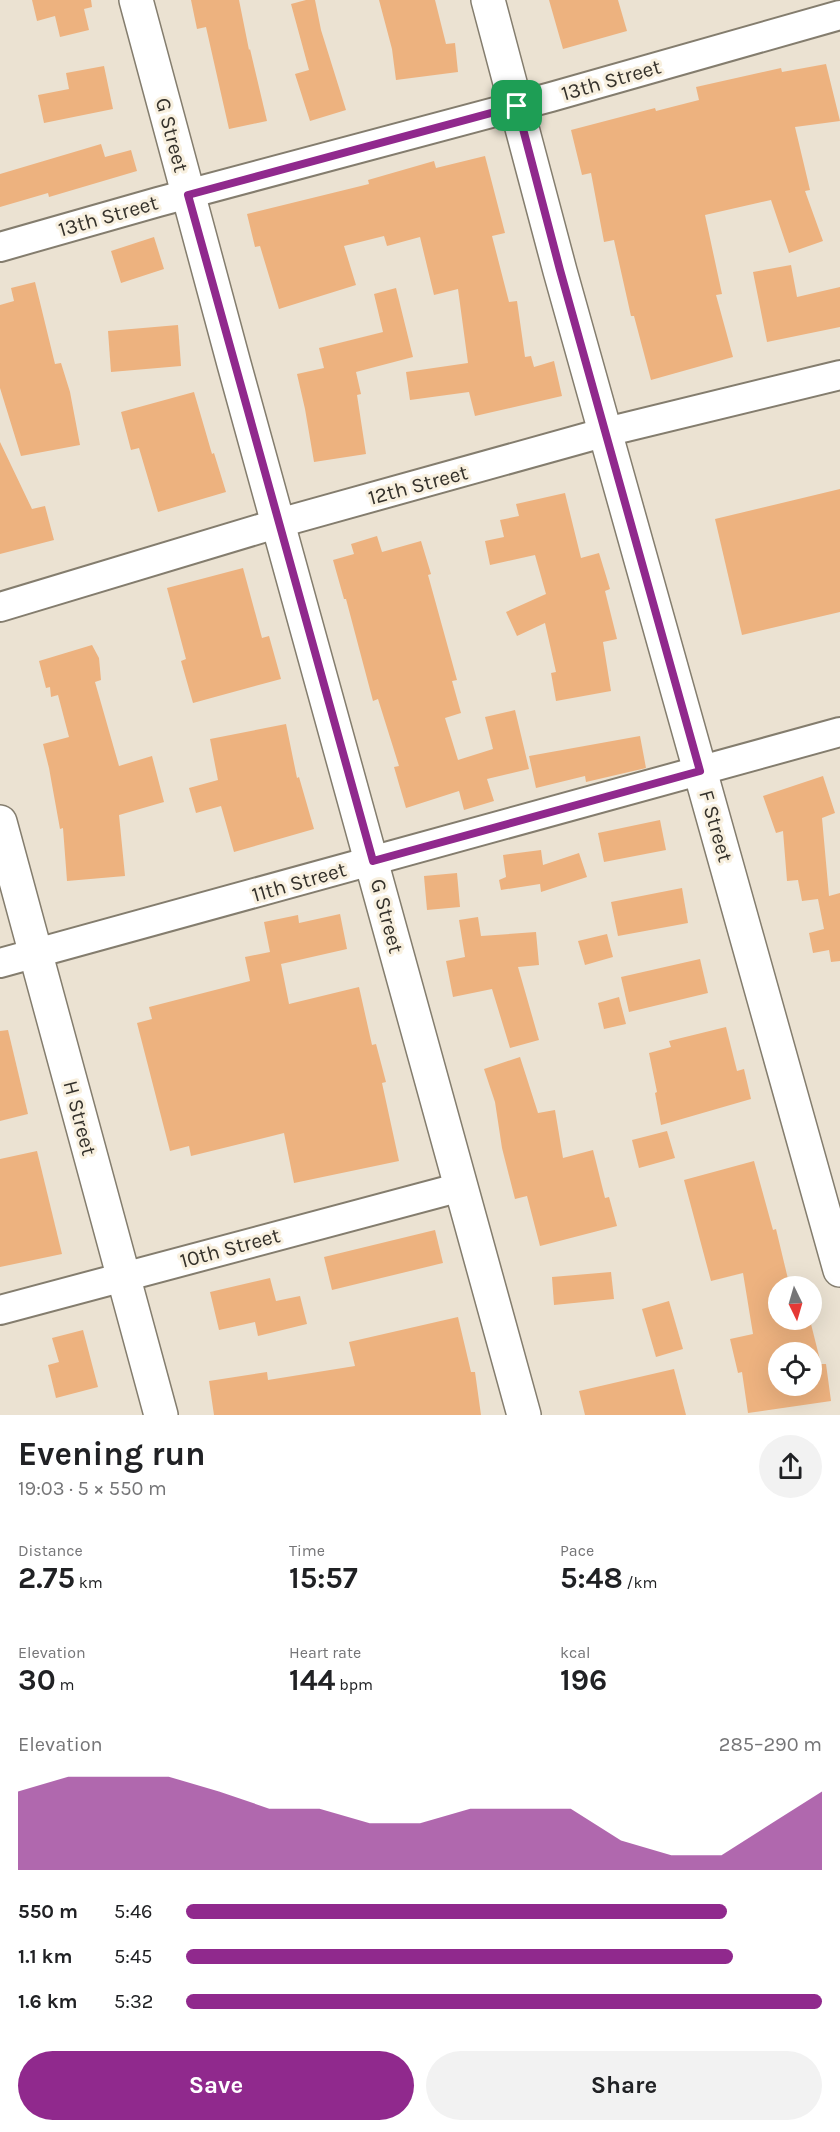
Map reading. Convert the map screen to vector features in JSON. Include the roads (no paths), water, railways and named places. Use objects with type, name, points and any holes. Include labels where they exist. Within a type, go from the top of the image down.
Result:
[{"type":"street","name":"G Street","points":[[136,0],[524,1415]]},
{"type":"street","name":"F Street","points":[[488,0],[560,270],[840,1270]]},
{"type":"street","name":"13th Street","points":[[0,247],[840,15]]},
{"type":"street","name":"12th Street","points":[[0,607],[279,523],[606,432],[840,375]]},
{"type":"street","name":"11th Street","points":[[0,963],[840,732]]},
{"type":"street","name":"H Street","points":[[0,822],[161,1415]]},
{"type":"street","name":"10th Street","points":[[0,1310],[461,1186]]}]
